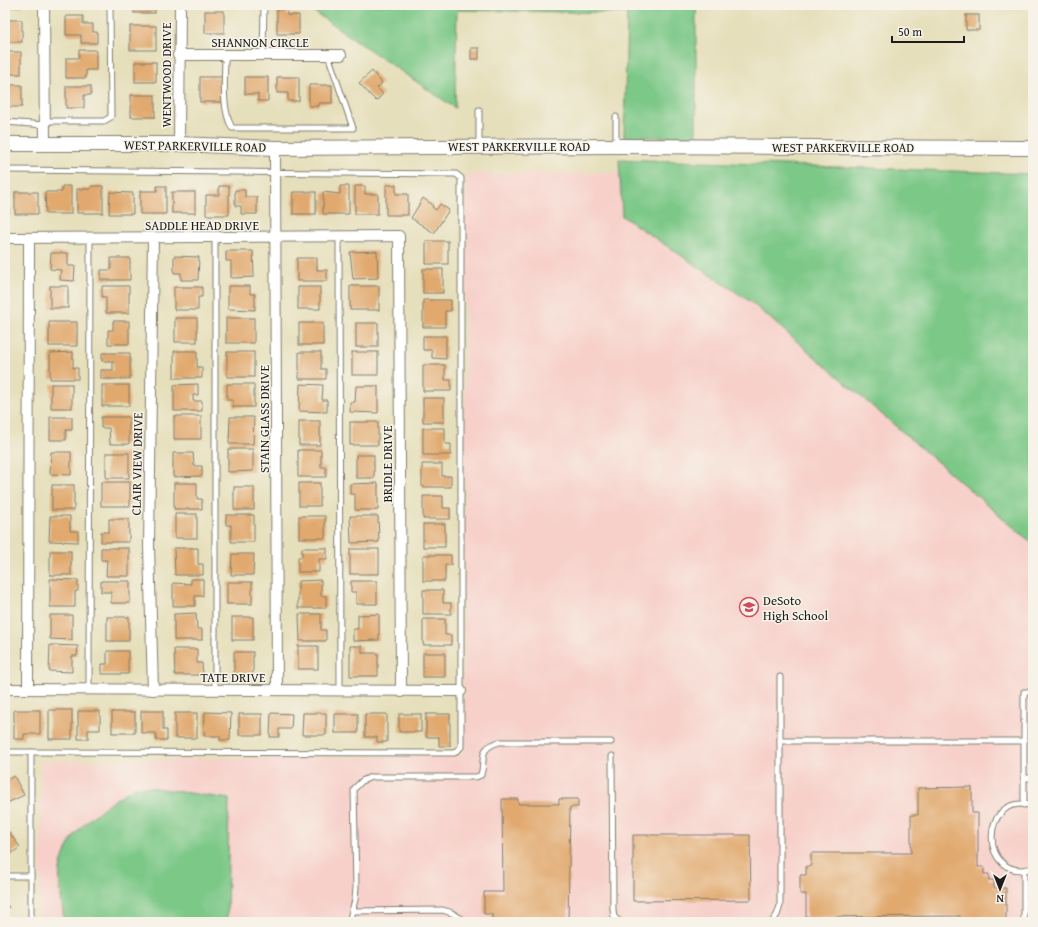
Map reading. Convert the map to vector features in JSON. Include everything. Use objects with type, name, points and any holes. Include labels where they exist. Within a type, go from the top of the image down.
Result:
[{"type":"main road","name":"WEST PARKERVILLE ROAD","points":[[5,144],[179,144],[276,148],[616,146],[1033,148]]},
{"type":"street","points":[[44,5],[45,144]]},
{"type":"street","name":"WENTWOOD DRIVE","points":[[179,144],[178,55],[180,5]]},
{"type":"street","name":"SHANNON CIRCLE","points":[[178,55],[341,55]]},
{"type":"street","name":"STAIN GLASS DRIVE","points":[[276,148],[278,690]]},
{"type":"street","name":"SADDLE HEAD DRIVE","points":[[5,238],[399,236]]},
{"type":"street","name":"BRIDLE DRIVE","points":[[399,236],[401,692]]},
{"type":"street","name":"CLAIR VIEW DRIVE","points":[[153,238],[149,546],[153,690]]},
{"type":"street","points":[[28,689],[29,239]]},
{"type":"street","name":"TATE DRIVE","points":[[5,689],[461,692]]},
{"type":"lane","points":[[5,122],[45,123],[104,121],[111,118],[110,5]]},
{"type":"lane","points":[[264,5],[264,55]]},
{"type":"lane","points":[[225,55],[225,105],[228,120],[232,128],[353,128],[328,55]]},
{"type":"lane","points":[[479,110],[479,146]]},
{"type":"lane","points":[[616,116],[616,146]]},
{"type":"lane","points":[[5,170],[456,174],[461,178],[461,747],[454,753],[5,752]]},
{"type":"lane","points":[[90,237],[90,689]]},
{"type":"lane","points":[[340,237],[340,692]]},
{"type":"lane","points":[[214,690],[215,238]]},
{"type":"lane","points":[[772,922],[778,915],[780,906],[780,678]]},
{"type":"lane","points":[[1024,805],[1024,692],[1033,692]]},
{"type":"lane","points":[[780,742],[1024,741]]},
{"type":"lane","points":[[349,922],[356,887],[354,788],[362,781],[372,777],[476,777],[481,775],[482,756],[485,750],[490,745],[499,742],[611,742]]},
{"type":"lane","points":[[31,752],[31,922]]},
{"type":"lane","points":[[612,756],[613,910],[614,917],[620,922]]},
{"type":"lane","points":[[1024,778],[1033,778]]},
{"type":"lane","points":[[1033,806],[1024,805],[1011,807],[1001,814],[993,825],[991,837],[993,850],[1001,861],[1012,868],[1024,870],[1033,868]]},
{"type":"lane","points":[[1024,870],[1024,922]]},
{"type":"lane","points":[[5,876],[31,876]]},
{"type":"lane","points":[[352,911],[442,910],[450,911],[464,922]]},
{"type":"shaded area","name":"DeSoto High School","points":[[620,173],[622,216],[751,302],[1033,544],[1033,922],[40,922],[41,761],[463,755],[466,174]]},
{"type":"green space","points":[[304,5],[696,5],[696,137],[624,137],[627,13],[457,10],[455,108]]},
{"type":"green space","points":[[619,159],[1033,174],[1033,544],[751,302],[622,216]]},
{"type":"green space","points":[[134,787],[148,787],[229,799],[227,922],[64,922],[60,889],[60,870],[64,855],[70,842],[78,831],[98,812]]},
{"type":"building","points":[[5,5],[22,5],[22,7],[5,7]]},
{"type":"building","points":[[134,5],[155,5],[155,13],[134,13]]},
{"type":"building","points":[[277,9],[287,9],[287,15],[299,15],[299,34],[277,34]]},
{"type":"building","points":[[205,11],[224,11],[224,33],[205,33]]},
{"type":"building","points":[[966,15],[979,15],[979,30],[966,30]]},
{"type":"building","points":[[66,16],[83,16],[83,24],[93,24],[93,32],[97,32],[97,43],[81,43],[81,35],[66,35]]},
{"type":"building","points":[[5,20],[22,20],[22,42],[5,42]]},
{"type":"building","points":[[130,26],[156,26],[156,50],[130,50]]},
{"type":"building","points":[[471,48],[479,48],[479,59],[471,59]]},
{"type":"building","points":[[79,50],[96,50],[96,70],[86,70],[86,78],[66,78],[66,58],[79,58]]},
{"type":"building","points":[[6,52],[21,52],[21,74],[5,74]]},
{"type":"building","points":[[135,62],[156,62],[156,82],[135,82]]},
{"type":"building","points":[[372,71],[382,83],[377,88],[383,94],[376,101],[359,83]]},
{"type":"building","points":[[200,77],[222,77],[222,102],[200,102]]},
{"type":"building","points":[[245,77],[268,77],[268,101],[258,101],[258,94],[245,94]]},
{"type":"building","points":[[277,77],[299,77],[299,101],[288,101],[288,93],[277,93]]},
{"type":"building","points":[[5,85],[22,85],[22,107],[6,107]]},
{"type":"building","points":[[309,85],[332,85],[332,103],[319,103],[319,106],[309,106]]},
{"type":"building","points":[[66,86],[91,86],[91,95],[84,95],[84,108],[66,108]]},
{"type":"building","points":[[131,95],[155,95],[155,117],[131,117]]},
{"type":"building","points":[[386,185],[396,185],[396,194],[408,194],[408,215],[386,215]]},
{"type":"building","points":[[5,186],[9,186],[9,214],[5,214]]},
{"type":"building","points":[[62,186],[71,186],[71,214],[46,214],[45,192],[62,192]]},
{"type":"building","points":[[91,186],[103,186],[103,213],[77,213],[77,189],[91,189]]},
{"type":"building","points":[[157,186],[166,186],[166,214],[140,214],[140,191],[157,191]]},
{"type":"building","points":[[219,186],[229,186],[229,215],[206,215],[206,195],[219,195]]},
{"type":"building","points":[[340,186],[349,186],[349,214],[323,214],[323,192],[340,194]]},
{"type":"building","points":[[355,186],[365,186],[365,194],[378,194],[378,214],[355,214]]},
{"type":"building","points":[[235,190],[245,190],[245,197],[257,197],[257,214],[241,214],[241,206],[235,206]]},
{"type":"building","points":[[15,192],[38,192],[38,214],[15,214]]},
{"type":"building","points":[[110,192],[133,193],[133,214],[109,214]]},
{"type":"building","points":[[172,192],[195,192],[195,213],[172,213]]},
{"type":"building","points":[[293,192],[316,192],[316,214],[293,214]]},
{"type":"building","points":[[423,198],[433,205],[432,207],[436,210],[440,204],[449,210],[434,233],[411,218]]},
{"type":"building","points":[[426,241],[448,241],[448,264],[426,264]]},
{"type":"building","points":[[226,251],[253,251],[254,277],[231,278],[231,261],[226,261]]},
{"type":"building","points":[[377,251],[378,278],[353,279],[350,252]]},
{"type":"building","points":[[51,253],[68,253],[68,266],[75,266],[74,281],[60,280],[61,270],[50,269]]},
{"type":"building","points":[[174,256],[199,257],[198,280],[181,280],[181,273],[174,273]]},
{"type":"building","points":[[111,258],[130,258],[130,280],[101,280],[101,270],[111,270]]},
{"type":"building","points":[[297,258],[317,258],[317,270],[327,270],[327,281],[297,281]]},
{"type":"building","points":[[423,269],[443,269],[443,293],[423,293]]},
{"type":"building","points":[[50,286],[68,286],[68,308],[50,308]]},
{"type":"building","points":[[102,286],[129,286],[129,313],[106,313],[106,297],[102,297]]},
{"type":"building","points":[[228,286],[250,286],[250,294],[255,294],[255,310],[228,309]]},
{"type":"building","points":[[350,286],[379,286],[379,310],[350,310]]},
{"type":"building","points":[[174,287],[202,287],[202,297],[198,297],[198,310],[174,310]]},
{"type":"building","points":[[298,287],[320,287],[320,309],[298,309]]},
{"type":"building","points":[[423,300],[451,300],[451,311],[445,311],[445,327],[423,327]]},
{"type":"building","points":[[175,318],[197,318],[197,342],[175,342]]},
{"type":"building","points":[[226,318],[254,318],[254,343],[226,343]]},
{"type":"building","points":[[113,321],[129,321],[129,344],[108,344],[108,330],[113,330]]},
{"type":"building","points":[[49,322],[77,322],[77,346],[49,346]]},
{"type":"building","points":[[299,323],[323,323],[323,345],[299,345]]},
{"type":"building","points":[[356,323],[378,323],[378,347],[356,347]]},
{"type":"building","points":[[423,336],[446,336],[446,359],[432,358],[432,350],[423,350]]},
{"type":"building","points":[[174,351],[197,351],[197,367],[202,367],[202,378],[174,378]]},
{"type":"building","points":[[73,352],[73,368],[78,368],[78,379],[50,379],[50,353]]},
{"type":"building","points":[[227,352],[254,352],[254,377],[227,377]]},
{"type":"building","points":[[299,352],[321,352],[321,369],[326,369],[326,379],[299,379]]},
{"type":"building","points":[[352,352],[378,352],[378,375],[352,375]]},
{"type":"building","points":[[102,353],[130,353],[130,379],[101,379],[101,370],[113,370],[113,361],[102,361]]},
{"type":"building","points":[[423,365],[445,365],[445,380],[451,380],[451,391],[423,391]]},
{"type":"building","points":[[51,384],[72,384],[72,408],[51,408]]},
{"type":"building","points":[[198,384],[198,395],[193,395],[193,401],[202,401],[202,411],[174,411],[174,385]]},
{"type":"building","points":[[227,384],[254,384],[254,407],[233,407],[233,400],[227,400]]},
{"type":"building","points":[[300,384],[323,385],[322,400],[327,400],[327,412],[299,411]]},
{"type":"building","points":[[102,385],[129,385],[129,406],[102,406]]},
{"type":"building","points":[[356,386],[378,386],[378,413],[350,412],[350,402],[355,402]]},
{"type":"building","points":[[423,398],[444,398],[444,422],[423,422]]},
{"type":"building","points":[[174,416],[201,416],[201,439],[174,439]]},
{"type":"building","points":[[50,417],[72,417],[72,430],[66,430],[66,440],[50,440]]},
{"type":"building","points":[[101,417],[129,417],[129,444],[110,444],[109,428],[101,428]]},
{"type":"building","points":[[230,417],[254,417],[253,444],[229,444]]},
{"type":"building","points":[[299,421],[320,421],[320,445],[299,445]]},
{"type":"building","points":[[350,422],[378,422],[378,445],[350,445]]},
{"type":"building","points":[[423,428],[445,428],[445,444],[451,444],[451,455],[423,455]]},
{"type":"building","points":[[228,449],[253,449],[253,471],[228,472]]},
{"type":"building","points":[[298,450],[321,450],[321,467],[326,467],[326,477],[298,477]]},
{"type":"building","points":[[51,452],[71,452],[71,475],[50,474]]},
{"type":"building","points":[[106,453],[129,453],[129,478],[106,478]]},
{"type":"building","points":[[173,453],[193,453],[194,466],[202,466],[202,476],[173,477]]},
{"type":"building","points":[[356,455],[374,455],[374,478],[356,478]]},
{"type":"building","points":[[422,464],[442,464],[442,476],[451,476],[451,487],[422,487]]},
{"type":"building","points":[[101,482],[130,482],[130,506],[101,506]]},
{"type":"building","points":[[174,483],[197,483],[197,499],[202,499],[202,509],[174,509]]},
{"type":"building","points":[[299,483],[320,483],[320,506],[299,506]]},
{"type":"building","points":[[378,483],[378,510],[355,510],[355,494],[350,494],[350,484]]},
{"type":"building","points":[[52,485],[74,485],[74,510],[52,510]]},
{"type":"building","points":[[234,487],[254,487],[254,510],[234,510]]},
{"type":"building","points":[[423,496],[443,496],[443,508],[450,508],[450,519],[423,519]]},
{"type":"building","points":[[175,514],[197,514],[197,538],[175,538]]},
{"type":"building","points":[[226,515],[254,515],[254,542],[231,542],[231,525],[226,525]]},
{"type":"building","points":[[50,516],[70,516],[70,531],[78,531],[78,542],[49,541]]},
{"type":"building","points":[[299,516],[325,516],[325,538],[299,538]]},
{"type":"building","points":[[350,516],[378,516],[379,542],[351,543]]},
{"type":"building","points":[[109,519],[129,519],[129,542],[101,542],[101,532],[109,532]]},
{"type":"building","points":[[423,524],[445,524],[445,547],[423,547]]},
{"type":"building","points":[[101,548],[129,548],[129,576],[106,576],[107,560],[101,560]]},
{"type":"building","points":[[174,548],[198,548],[198,564],[203,564],[203,575],[175,575]]},
{"type":"building","points":[[302,548],[327,548],[327,559],[319,559],[319,572],[298,572],[298,557],[302,557]]},
{"type":"building","points":[[350,549],[379,549],[379,574],[350,574]]},
{"type":"building","points":[[50,551],[71,551],[71,575],[50,575]]},
{"type":"building","points":[[232,554],[254,554],[253,575],[231,575]]},
{"type":"building","points":[[423,555],[451,555],[451,565],[445,565],[445,581],[423,581]]},
{"type":"building","points":[[50,579],[78,580],[78,591],[75,591],[75,607],[50,607]]},
{"type":"building","points":[[191,579],[203,579],[203,596],[195,596],[195,606],[173,606],[173,583],[191,584]]},
{"type":"building","points":[[321,580],[321,596],[326,596],[326,608],[298,608],[298,581]]},
{"type":"building","points":[[101,581],[130,581],[130,603],[111,603],[111,592],[101,592]]},
{"type":"building","points":[[351,581],[377,581],[377,604],[356,604],[356,592],[351,592]]},
{"type":"building","points":[[227,582],[252,582],[252,604],[227,604]]},
{"type":"building","points":[[423,590],[443,590],[443,603],[451,603],[451,614],[423,614]]},
{"type":"building","points":[[196,613],[197,629],[202,629],[202,640],[174,640],[174,614]]},
{"type":"building","points":[[299,614],[321,614],[321,630],[326,630],[326,641],[300,641]]},
{"type":"building","points":[[379,614],[379,640],[353,641],[353,629],[358,629],[358,615]]},
{"type":"building","points":[[50,615],[72,615],[72,640],[50,639]]},
{"type":"building","points":[[107,617],[129,617],[129,641],[107,641]]},
{"type":"building","points":[[232,617],[253,617],[253,640],[232,640]]},
{"type":"building","points":[[423,619],[445,619],[445,635],[451,635],[451,645],[423,645]]},
{"type":"building","points":[[50,645],[78,646],[77,656],[72,656],[72,672],[49,671]]},
{"type":"building","points":[[298,646],[318,646],[318,669],[298,669]]},
{"type":"building","points":[[350,646],[362,646],[362,653],[378,653],[378,676],[350,676]]},
{"type":"building","points":[[174,649],[197,649],[197,663],[202,663],[203,675],[175,675]]},
{"type":"building","points":[[107,651],[128,651],[128,674],[102,674],[102,664],[107,664]]},
{"type":"building","points":[[234,652],[253,652],[253,675],[234,675]]},
{"type":"building","points":[[423,653],[445,653],[445,677],[423,677]]},
{"type":"building","points":[[14,710],[40,710],[40,734],[24,734],[24,739],[14,739]]},
{"type":"building","points":[[49,710],[72,710],[72,739],[49,739]]},
{"type":"building","points":[[78,711],[100,711],[100,730],[88,730],[88,739],[78,739]]},
{"type":"building","points":[[141,711],[163,711],[163,730],[167,730],[167,740],[156,740],[156,733],[141,733]]},
{"type":"building","points":[[112,712],[135,712],[135,733],[112,733]]},
{"type":"building","points":[[205,712],[231,713],[230,740],[220,740],[220,736],[204,736]]},
{"type":"building","points":[[175,713],[197,713],[197,738],[175,738]]},
{"type":"building","points":[[271,713],[292,714],[291,729],[279,729],[279,737],[270,737]]},
{"type":"building","points":[[303,713],[326,713],[326,735],[302,735]]},
{"type":"building","points":[[239,714],[262,714],[262,735],[239,735]]},
{"type":"building","points":[[335,714],[358,714],[358,733],[335,733]]},
{"type":"building","points":[[365,714],[387,714],[387,742],[377,742],[377,737],[365,737]]},
{"type":"building","points":[[399,714],[421,714],[421,732],[399,732]]},
{"type":"building","points":[[426,714],[450,714],[450,746],[439,746],[439,737],[426,737]]},
{"type":"building","points":[[14,776],[24,795],[5,804],[5,781]]},
{"type":"building","points":[[972,787],[972,813],[978,813],[978,867],[984,867],[984,874],[989,874],[989,880],[994,880],[994,888],[1006,888],[1006,920],[960,920],[960,916],[806,917],[806,894],[800,894],[800,875],[806,875],[806,866],[811,866],[811,853],[911,853],[911,815],[918,815],[918,788]]},
{"type":"building","points":[[502,799],[518,799],[518,804],[559,804],[559,799],[578,799],[578,807],[570,807],[568,922],[492,922],[492,914],[484,914],[484,892],[503,892]]},
{"type":"building","points":[[5,827],[20,847],[6,858],[5,857]]},
{"type":"building","points":[[633,835],[750,835],[751,900],[633,901]]},
{"type":"building","points":[[5,903],[9,907],[5,911]]},
{"type":"place","name":"DeSoto High School","points":[[749,607]]}]
